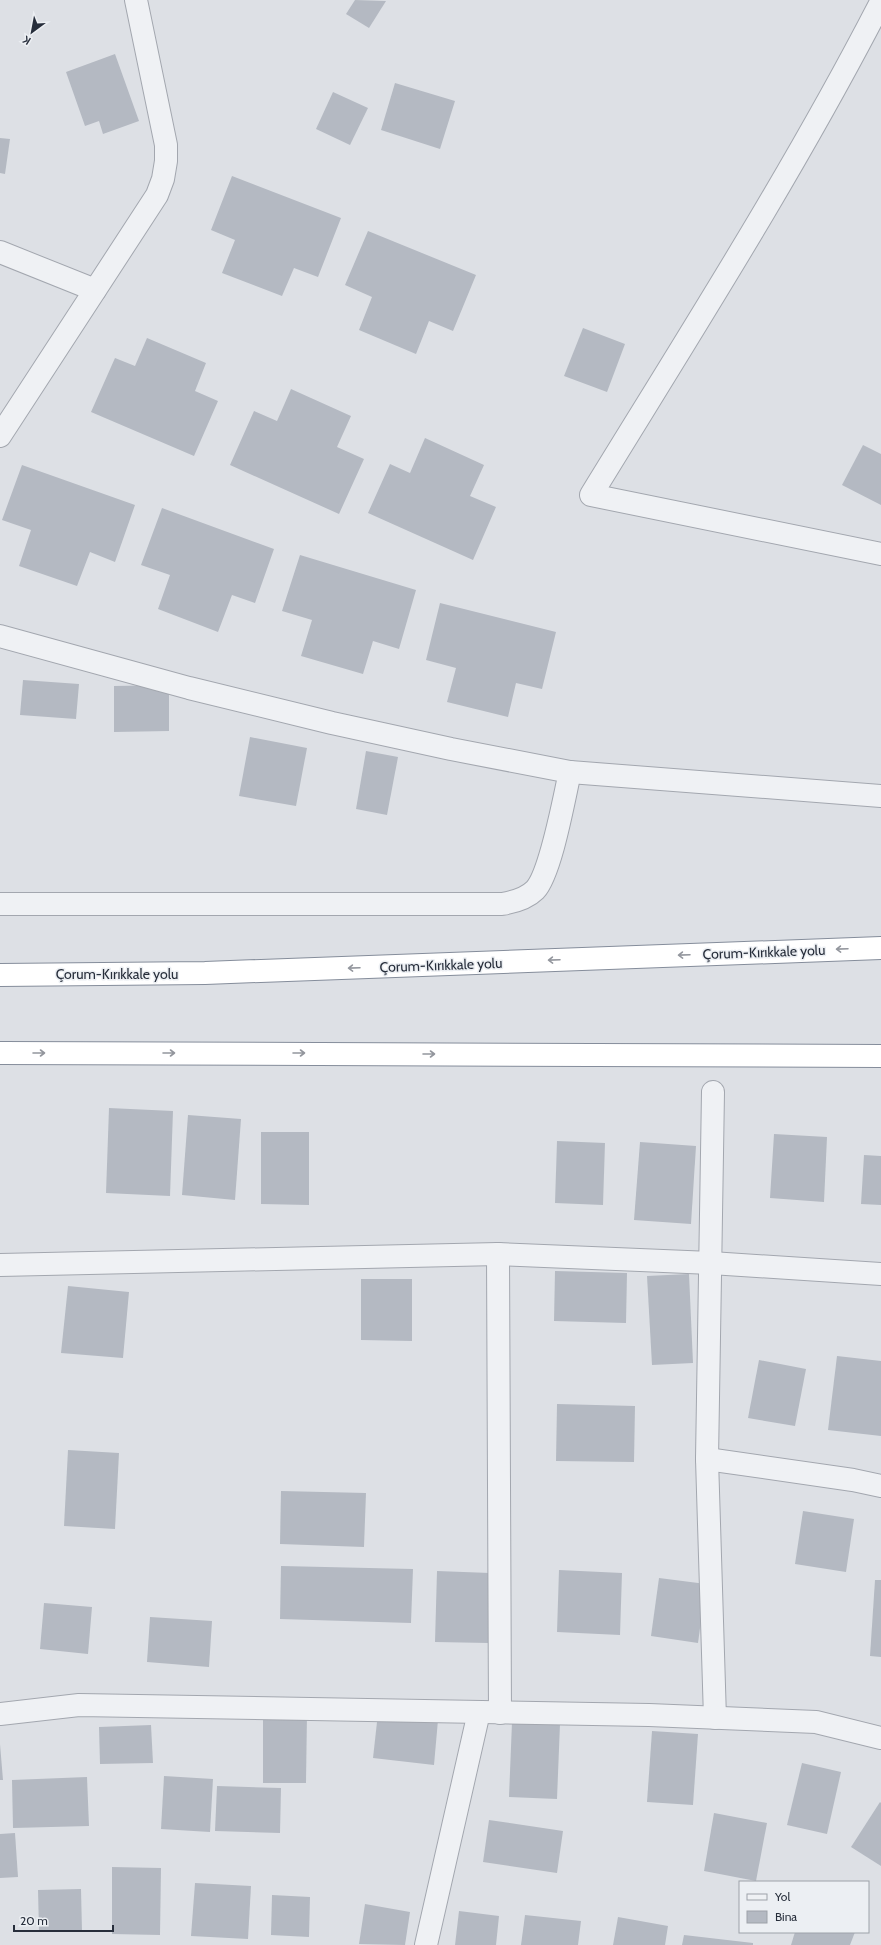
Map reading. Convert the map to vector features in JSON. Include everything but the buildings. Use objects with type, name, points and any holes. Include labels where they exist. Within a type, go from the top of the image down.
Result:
[{"type":"highway","name":"Çorum-Kırıkkale yolu","points":[[0,975],[205,973],[881,948]]},
{"type":"highway","points":[[0,1053],[881,1056]]},
{"type":"street","points":[[0,436],[157,196],[163,179],[166,161],[164,129],[136,0]]},
{"type":"street","points":[[881,2],[846,69],[790,169],[591,495],[881,554]]},
{"type":"street","points":[[0,252],[96,290]]},
{"type":"street","points":[[0,636],[190,688],[332,723],[451,749],[570,772],[881,796]]},
{"type":"street","points":[[0,904],[502,904],[515,902],[535,890],[545,872],[570,772]]},
{"type":"street","points":[[713,1092],[707,1459],[715,1718]]},
{"type":"street","points":[[426,1945],[489,1712],[498,1254]]},
{"type":"street","points":[[0,1265],[498,1254],[710,1263],[881,1274]]},
{"type":"street","points":[[707,1459],[853,1480],[881,1486]]},
{"type":"street","points":[[0,1714],[79,1705],[649,1715],[816,1722],[881,1738]]}]
